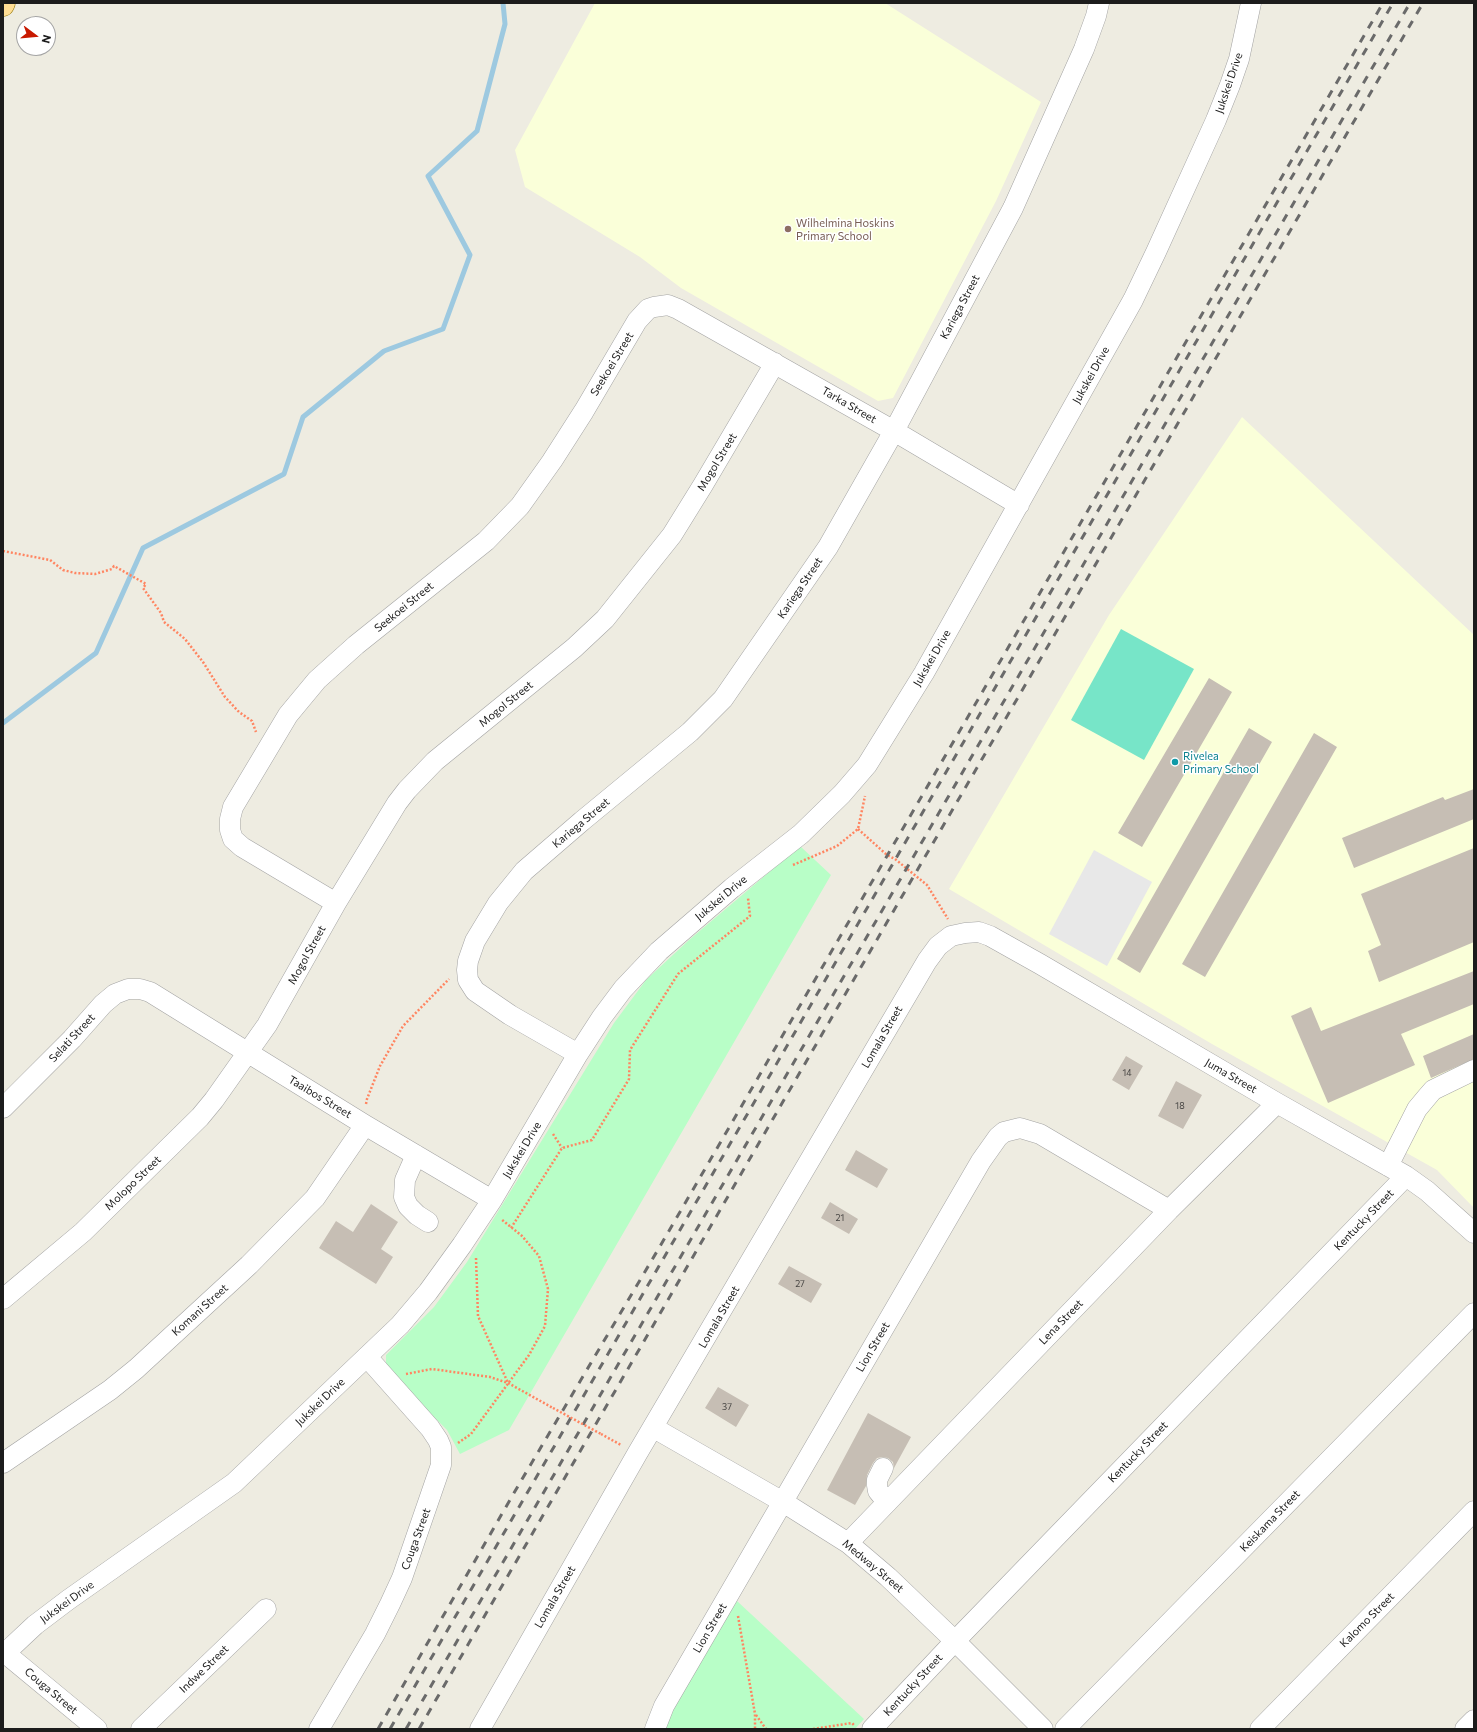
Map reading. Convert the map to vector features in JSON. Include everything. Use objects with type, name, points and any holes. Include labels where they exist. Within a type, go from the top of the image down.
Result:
[{"type":"street","name":"Kariega Street","points":[[467,970],[468,961],[473,947],[486,921],[510,887],[524,871],[582,821],[690,732],[723,699],[828,547],[894,431],[1013,208],[1084,49],[1091,32],[1099,3]]},
{"type":"street","name":"Jukskei Drive","points":[[4,1654],[35,1625],[68,1600],[234,1483],[400,1325],[428,1292],[489,1205],[578,1054],[602,1017],[623,989],[659,951],[745,878],[801,834],[842,794],[866,765],[924,673],[1133,300],[1216,120],[1230,85],[1239,60],[1251,3]]},
{"type":"street","name":"Seekoei Street","points":[[336,903],[250,853],[233,839],[230,830],[230,819],[233,807],[288,715],[316,680],[356,645],[486,541],[520,506],[564,442],[643,314],[648,309],[660,306],[668,305],[678,309]]},
{"type":"street","name":"Tarka Street","points":[[678,309],[894,431],[1019,505]]},
{"type":"street","name":"Mogol Street","points":[[248,1053],[267,1025],[336,903],[397,803],[435,761],[574,648],[605,619],[672,535],[775,363]]},
{"type":"street","name":"Juma Street","points":[[951,936],[979,932],[990,936],[1040,964],[1277,1103],[1406,1176],[1427,1191],[1474,1232]]},
{"type":"street","name":"Lomala Street","points":[[480,1729],[637,1454],[654,1428],[927,961],[938,946],[951,936]]},
{"type":"street","points":[[467,970],[468,980],[479,995],[578,1054]]},
{"type":"street","name":"Selati Street","points":[[3,1108],[72,1039],[103,1004],[115,994],[128,989],[140,989],[150,992]]},
{"type":"street","name":"Taaibos Street","points":[[150,992],[416,1155],[489,1205]]},
{"type":"street","name":"Molopo Street","points":[[3,1299],[83,1232],[200,1117],[248,1053]]},
{"type":"street","points":[[1388,1166],[1418,1109],[1433,1090],[1474,1070]]},
{"type":"street","name":"Lena Street","points":[[848,1543],[1169,1210],[1277,1103]]},
{"type":"street","name":"Komani Street","points":[[3,1463],[110,1390],[136,1369],[249,1265],[315,1198],[365,1125]]},
{"type":"street","name":"Lion Street","points":[[655,1729],[664,1706],[981,1161],[993,1143],[1004,1132],[1020,1128],[1040,1134],[1169,1210]]},
{"type":"street","points":[[416,1155],[405,1180],[404,1197],[408,1206],[417,1215],[428,1222]]},
{"type":"street","name":"Kentucky Street","points":[[872,1729],[955,1641],[1406,1176]]},
{"type":"street","name":"Keiskama Street","points":[[1065,1729],[1474,1313]]},
{"type":"street","name":"Couga Street","points":[[319,1729],[375,1634],[402,1578],[442,1465],[442,1455],[438,1440],[430,1428],[367,1357]]},
{"type":"street","name":"Medway Street","points":[[654,1428],[783,1502],[848,1543],[888,1577],[955,1641],[1043,1729]]},
{"type":"street","points":[[883,1468],[876,1485],[878,1491],[887,1502]]},
{"type":"street","name":"Kalomo Street","points":[[1260,1729],[1474,1511]]},
{"type":"street","name":"Indwe Street","points":[[141,1729],[266,1609]]},
{"type":"street","name":"Couga Street","points":[[4,1654],[97,1729]]},
{"type":"street","points":[[1465,1729],[1474,1720]]},
{"type":"path","points":[[3,551],[50,560],[63,570],[74,573],[95,574],[112,569],[114,566],[146,584],[143,588],[161,613],[164,622],[185,639],[203,662],[224,697],[239,712],[252,721],[255,731],[273,741]]},
{"type":"path","points":[[858,829],[887,855],[896,859],[927,885],[948,918],[951,936]]},
{"type":"path","points":[[511,1228],[562,1148],[592,1140],[629,1079],[630,1050],[678,974],[750,916],[745,878]]},
{"type":"path","points":[[365,1125],[367,1099],[380,1066],[403,1026],[449,979],[467,970]]},
{"type":"path","points":[[442,1455],[471,1434],[529,1355],[545,1326],[548,1289],[539,1256],[522,1236],[511,1228],[489,1205]]},
{"type":"path","points":[[476,1256],[478,1316],[508,1383]]},
{"type":"path","points":[[386,1378],[432,1369],[490,1377],[508,1383],[618,1444]]},
{"type":"path","points":[[733,1588],[755,1714],[755,1729]]},
{"type":"path","points":[[755,1714],[766,1729]]},
{"type":"path","points":[[813,1729],[852,1723],[858,1729]]},
{"type":"shaded area","name":"Wilhelmina Hoskins Primary School","points":[[595,3],[885,3],[1041,102],[996,201],[893,398],[878,401],[681,288],[640,257],[525,187],[515,150]]},
{"type":"shaded area","points":[[1242,417],[1474,635],[1474,1208],[1437,1170],[1212,1044],[949,889],[1109,615]]},
{"type":"shaded area","points":[[1094,850],[1152,882],[1107,966],[1049,934]]},
{"type":"green space","points":[[1121,629],[1194,669],[1144,760],[1071,720]]},
{"type":"green space","points":[[800,846],[831,875],[509,1430],[460,1454],[447,1430],[417,1400],[386,1365],[386,1355],[434,1307],[467,1262],[614,1023],[646,980],[689,940]]},
{"type":"green space","points":[[737,1601],[864,1719],[855,1729],[664,1729],[673,1706]]},
{"type":"building","name":"Rivelea Primary School","points":[[1209,678],[1232,692],[1142,847],[1118,833]]},
{"type":"building","points":[[1249,728],[1272,742],[1140,973],[1117,959]]},
{"type":"building","points":[[1314,733],[1337,747],[1205,977],[1182,964]]},
{"type":"building","points":[[1474,789],[1474,819],[1354,868],[1342,838],[1443,797],[1445,800]]},
{"type":"building","points":[[1474,848],[1474,942],[1379,982],[1368,951],[1381,945],[1361,894]]},
{"type":"building","points":[[1474,971],[1474,1004],[1401,1034],[1415,1065],[1328,1103],[1291,1016],[1311,1007],[1321,1031]]},
{"type":"building","points":[[1474,1034],[1474,1059],[1431,1078],[1423,1056]]},
{"type":"building","points":[[1126,1056],[1143,1066],[1129,1090],[1112,1080]]},
{"type":"building","points":[[1176,1081],[1202,1095],[1183,1129],[1158,1116]]},
{"type":"building","points":[[856,1150],[888,1169],[877,1188],[845,1170]]},
{"type":"building","points":[[830,1202],[858,1219],[849,1234],[821,1218]]},
{"type":"building","points":[[371,1204],[398,1222],[381,1249],[393,1257],[376,1284],[319,1248],[336,1221],[353,1232]]},
{"type":"building","points":[[789,1266],[822,1284],[811,1303],[778,1284]]},
{"type":"building","points":[[718,1387],[749,1405],[736,1427],[705,1408]]},
{"type":"building","points":[[868,1413],[911,1437],[894,1468],[893,1462],[888,1458],[877,1458],[867,1475],[866,1486],[855,1505],[827,1490]]},
{"type":"waterway","points":[[3,723],[96,653],[143,548],[284,474],[303,417],[384,351],[443,329],[470,255],[428,176],[477,131],[505,24],[503,3]]},
{"type":"railway","points":[[378,1729],[518,1486],[659,1248],[1383,3]]},
{"type":"railway","points":[[390,1729],[1393,3]]},
{"type":"railway","points":[[406,1729],[1410,3]]},
{"type":"railway","points":[[419,1729],[1423,3]]},
{"type":"place","name":"Wilhelmina Hoskins Primary School","points":[[788,229]]},
{"type":"place","name":"Rivelea Primary School","points":[[1175,762]]}]
